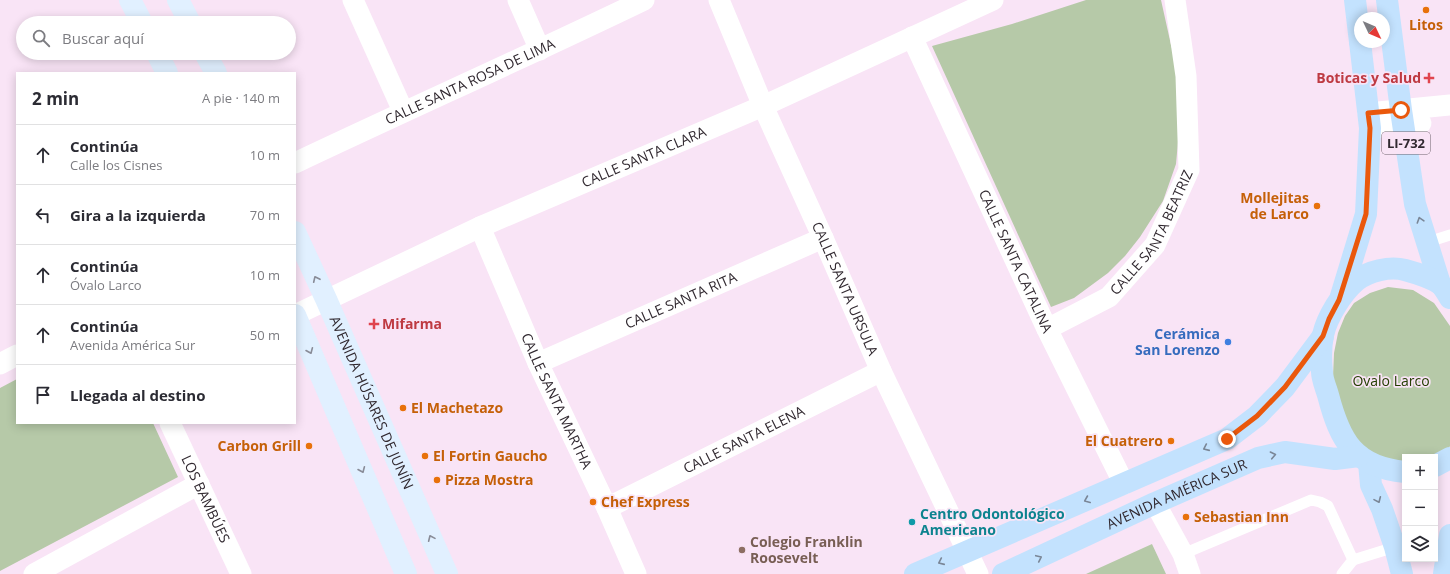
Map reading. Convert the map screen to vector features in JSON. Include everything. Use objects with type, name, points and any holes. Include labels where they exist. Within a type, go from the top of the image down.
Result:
[{"type":"main road","name":"LI-732","points":[[1355,0],[1356,12]]},
{"type":"main road","name":"LI-732","points":[[1387,0],[1415,204],[1445,291]]},
{"type":"main road","name":"LI-732","points":[[1339,300],[1366,214],[1369,120],[1361,48]]},
{"type":"main road","points":[[916,574],[968,550],[1227,439],[1257,416],[1285,387],[1323,336],[1329,319],[1339,300],[1356,281],[1376,271],[1400,269],[1418,274],[1445,291]]},
{"type":"main road","points":[[1323,336],[1322,373],[1334,419],[1342,435],[1353,450],[1364,459],[1388,470],[1402,472]]},
{"type":"main road","name":"AVENIDA AMÉRICA SUR","points":[[1003,574],[1258,458],[1285,452],[1335,459],[1364,459]]},
{"type":"main road","points":[[1438,464],[1450,458]]},
{"type":"main road","points":[[1364,459],[1371,484],[1382,509],[1395,547],[1402,574]]},
{"type":"main road","points":[[1444,574],[1450,535]]},
{"type":"street","points":[[130,0],[138,16]]},
{"type":"street","points":[[178,0],[186,16]]},
{"type":"street","points":[[353,0],[403,112]]},
{"type":"street","points":[[518,0],[540,50]]},
{"type":"street","name":"CALLE SANTA ROSA DE LIMA","points":[[296,164],[644,0]]},
{"type":"street","name":"CALLE SANTA URSULA","points":[[719,0],[763,106],[881,371],[968,550],[978,574]]},
{"type":"street","name":"CALLE SANTA CLARA","points":[[296,314],[480,227],[763,106],[993,0]]},
{"type":"street","name":"CALLE SANTA BEATRIZ","points":[[1047,329],[1108,297],[1155,245],[1189,170],[1186,76],[1175,0]]},
{"type":"street","name":"CALLE SANTA CATALINA","points":[[912,37],[1047,329],[1124,484]]},
{"type":"street","points":[[160,60],[166,72]]},
{"type":"street","points":[[209,60],[215,72]]},
{"type":"street","points":[[1402,117],[1450,105]]},
{"type":"street","points":[[1369,120],[1402,117],[1450,120]]},
{"type":"street","name":"CALLE SANTA MARTHA","points":[[480,227],[538,364],[607,508],[636,574]]},
{"type":"street","name":"AVENIDA HÚSARES DE JUNÍN","points":[[296,234],[447,574]]},
{"type":"street","name":"CALLE SANTA RITA","points":[[538,364],[823,238]]},
{"type":"street","points":[[296,317],[406,574]]},
{"type":"street","points":[[0,364],[16,356]]},
{"type":"street","name":"CALLE SANTA ELENA","points":[[607,508],[881,371]]},
{"type":"street","name":"LOS BAMBÚES","points":[[170,424],[242,574]]},
{"type":"street","points":[[34,574],[199,484]]},
{"type":"street","points":[[1155,504],[1183,554],[1190,574]]},
{"type":"lane","points":[[1428,242],[1450,235]]},
{"type":"lane","points":[[1183,554],[1311,500],[1328,506],[1353,560]]},
{"type":"lane","points":[[1342,574],[1353,560],[1395,547]]},
{"type":"green space","points":[[1086,0],[1161,0],[1171,45],[1183,86],[1176,164],[1163,201],[1140,237],[1125,256],[1108,273],[1074,298],[1051,307],[932,46],[1012,24]]},
{"type":"green space","name":"Ovalo Larco","points":[[1388,287],[1413,290],[1434,303],[1450,326],[1450,446],[1447,450],[1438,456],[1438,454],[1402,454],[1402,473],[1381,469],[1343,427],[1333,377],[1334,353],[1338,333],[1345,316],[1354,303],[1370,293]]},
{"type":"green space","points":[[16,380],[16,424],[153,424],[178,477],[0,571],[0,388]]},
{"type":"green space","points":[[1152,544],[1166,574],[1086,574]]},
{"type":"place","name":"Litos","points":[[1426,10]]},
{"type":"place","name":"Boticas y Salud","points":[[1429,78]]},
{"type":"place","name":"Mollejitas de Larco","points":[[1317,206]]},
{"type":"place","name":"Mifarma","points":[[374,324]]},
{"type":"place","name":"Cerámica San Lorenzo","points":[[1228,342]]},
{"type":"place","name":"El Machetazo","points":[[403,408]]},
{"type":"place","name":"El Cuatrero","points":[[1171,441]]},
{"type":"place","name":"Carbon Grill","points":[[309,446]]},
{"type":"place","name":"El Fortin Gaucho","points":[[425,456]]},
{"type":"place","name":"Pizza Mostra","points":[[437,480]]},
{"type":"place","name":"Chef Express","points":[[593,502]]},
{"type":"place","name":"Sebastian Inn","points":[[1186,517]]},
{"type":"place","name":"Centro Odontológico Americano","points":[[912,522]]},
{"type":"place","name":"Colegio Franklin Roosevelt","points":[[742,550]]},
{"type":"route","points":[[1227,439],[1257,416],[1285,387],[1323,336],[1329,319],[1339,300],[1366,214],[1370,128],[1368,113],[1401,110]]}]
